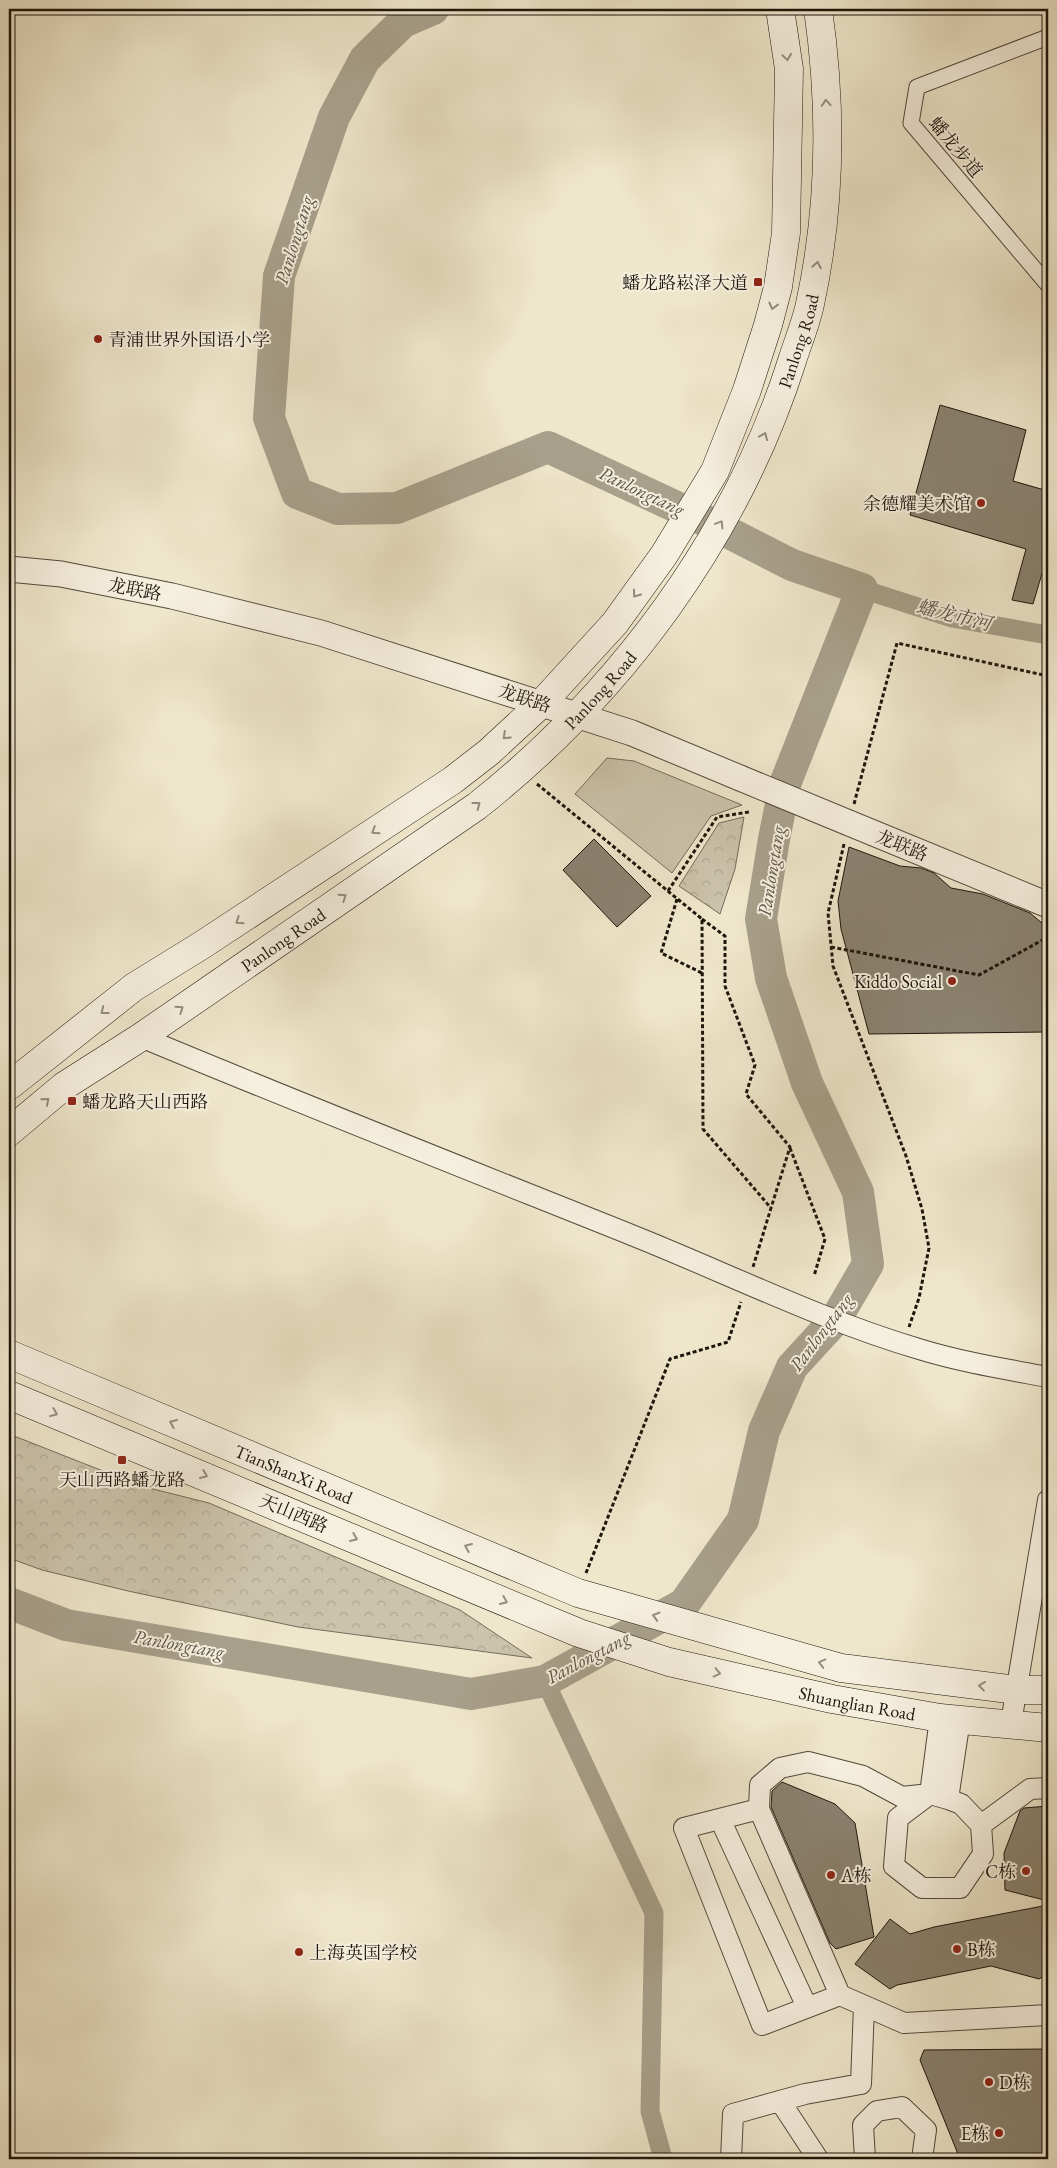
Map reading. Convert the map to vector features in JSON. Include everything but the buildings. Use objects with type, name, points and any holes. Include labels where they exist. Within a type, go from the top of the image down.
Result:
[{"type":"main road","name":"Panlong Road","points":[[9,1086],[134,987],[210,940],[452,780],[489,752],[542,703],[615,622],[664,555],[715,471],[747,390],[778,287],[786,233],[788,69],[780,9]]},
{"type":"main road","name":"Panlong Road","points":[[9,1132],[64,1086],[477,806],[521,771],[634,652],[695,566],[745,481],[782,394],[810,306],[824,224],[828,146],[822,39],[818,9]]},
{"type":"main road","name":"TianShanXi Road","points":[[9,1354],[578,1593],[841,1668],[1017,1690],[1048,1690]]},
{"type":"main road","name":"天山西路","points":[[9,1394],[579,1633],[669,1662]]},
{"type":"main road","name":"Shuanglian Road","points":[[669,1662],[832,1699],[950,1719],[1011,1723],[1048,1728]]},
{"type":"street","name":"蟠龙步道","points":[[1048,37],[917,87],[911,123],[1048,285]]},
{"type":"street","name":"龙联路","points":[[9,569],[61,574],[172,596],[322,633],[577,714],[632,732],[1048,906]]},
{"type":"street","points":[[140,1036],[661,1247],[775,1296],[897,1342],[920,1350],[1048,1377]]},
{"type":"street","points":[[1011,1723],[1048,1500]]},
{"type":"street","points":[[939,1796],[950,1719]]},
{"type":"street","points":[[939,1796],[898,1818],[894,1866],[922,1888],[960,1888],[983,1854],[982,1825],[961,1804],[939,1796],[902,1797],[864,1776],[808,1762],[780,1768],[760,1785],[759,1809],[840,1995],[904,2024],[1048,2015]]},
{"type":"street","points":[[982,1825],[1030,1789],[1048,1788]]},
{"type":"street","points":[[759,1809],[684,1828],[762,2025],[840,1995]]},
{"type":"street","points":[[720,1819],[807,2007]]},
{"type":"street","points":[[864,2006],[861,2084],[876,2111]]},
{"type":"street","points":[[731,2159],[733,2114],[805,2094],[861,2084]]},
{"type":"street","points":[[780,2101],[818,2159]]},
{"type":"street","points":[[864,2159],[863,2125],[876,2111],[902,2107],[926,2130],[922,2159]]},
{"type":"path","points":[[897,1342],[919,1298],[929,1248],[922,1209],[906,1156],[833,966],[828,914],[849,824],[897,643],[1048,676]]},
{"type":"path","points":[[521,771],[725,936],[725,986],[755,1065],[746,1094],[790,1147],[825,1239],[814,1276]]},
{"type":"path","points":[[668,891],[717,818],[749,812]]},
{"type":"path","points":[[677,899],[661,953],[702,974]]},
{"type":"path","points":[[702,919],[703,1129],[770,1208]]},
{"type":"path","points":[[831,947],[979,975],[1048,937]]},
{"type":"path","points":[[578,1593],[670,1359],[728,1342],[790,1147]]},
{"type":"green space","points":[[607,758],[634,761],[742,805],[711,816],[672,873],[575,794]]},
{"type":"green space","points":[[744,817],[735,869],[720,914],[679,886],[719,823]]},
{"type":"green space","points":[[9,1434],[141,1486],[209,1503],[460,1610],[532,1658],[298,1627],[128,1591],[42,1570],[9,1558]]},
{"type":"waterway","name":"Panlongtang","points":[[9,1603],[66,1625],[471,1694],[545,1681],[684,1604],[743,1520],[764,1431],[792,1367],[836,1319],[868,1264],[858,1192],[807,1083],[771,978],[761,919],[785,784],[862,589],[792,565],[700,518],[548,447],[397,508],[338,509],[297,493],[269,418],[279,276],[334,117],[365,59],[403,22],[433,9]]},
{"type":"waterway","name":"蟠龙市河","points":[[862,589],[952,618],[1048,635]]},
{"type":"waterway","points":[[545,1681],[654,1913],[650,2111],[663,2159]]},
{"type":"place","name":"蟠龙路崧泽大道","points":[[758,282]]},
{"type":"place","name":"青浦世界外国语小学","points":[[98,339]]},
{"type":"place","name":"余德耀美术馆","points":[[981,503]]},
{"type":"place","name":"Kiddo Social","points":[[952,981]]},
{"type":"place","name":"蟠龙路天山西路","points":[[72,1101]]},
{"type":"place","name":"天山西路蟠龙路","points":[[122,1460]]},
{"type":"place","name":"C栋","points":[[1026,1871]]},
{"type":"place","name":"A栋","points":[[831,1875]]},
{"type":"place","name":"B栋","points":[[957,1949]]},
{"type":"place","name":"上海英国学校","points":[[299,1952]]},
{"type":"place","name":"D栋","points":[[989,2082]]},
{"type":"place","name":"E栋","points":[[999,2133]]}]
